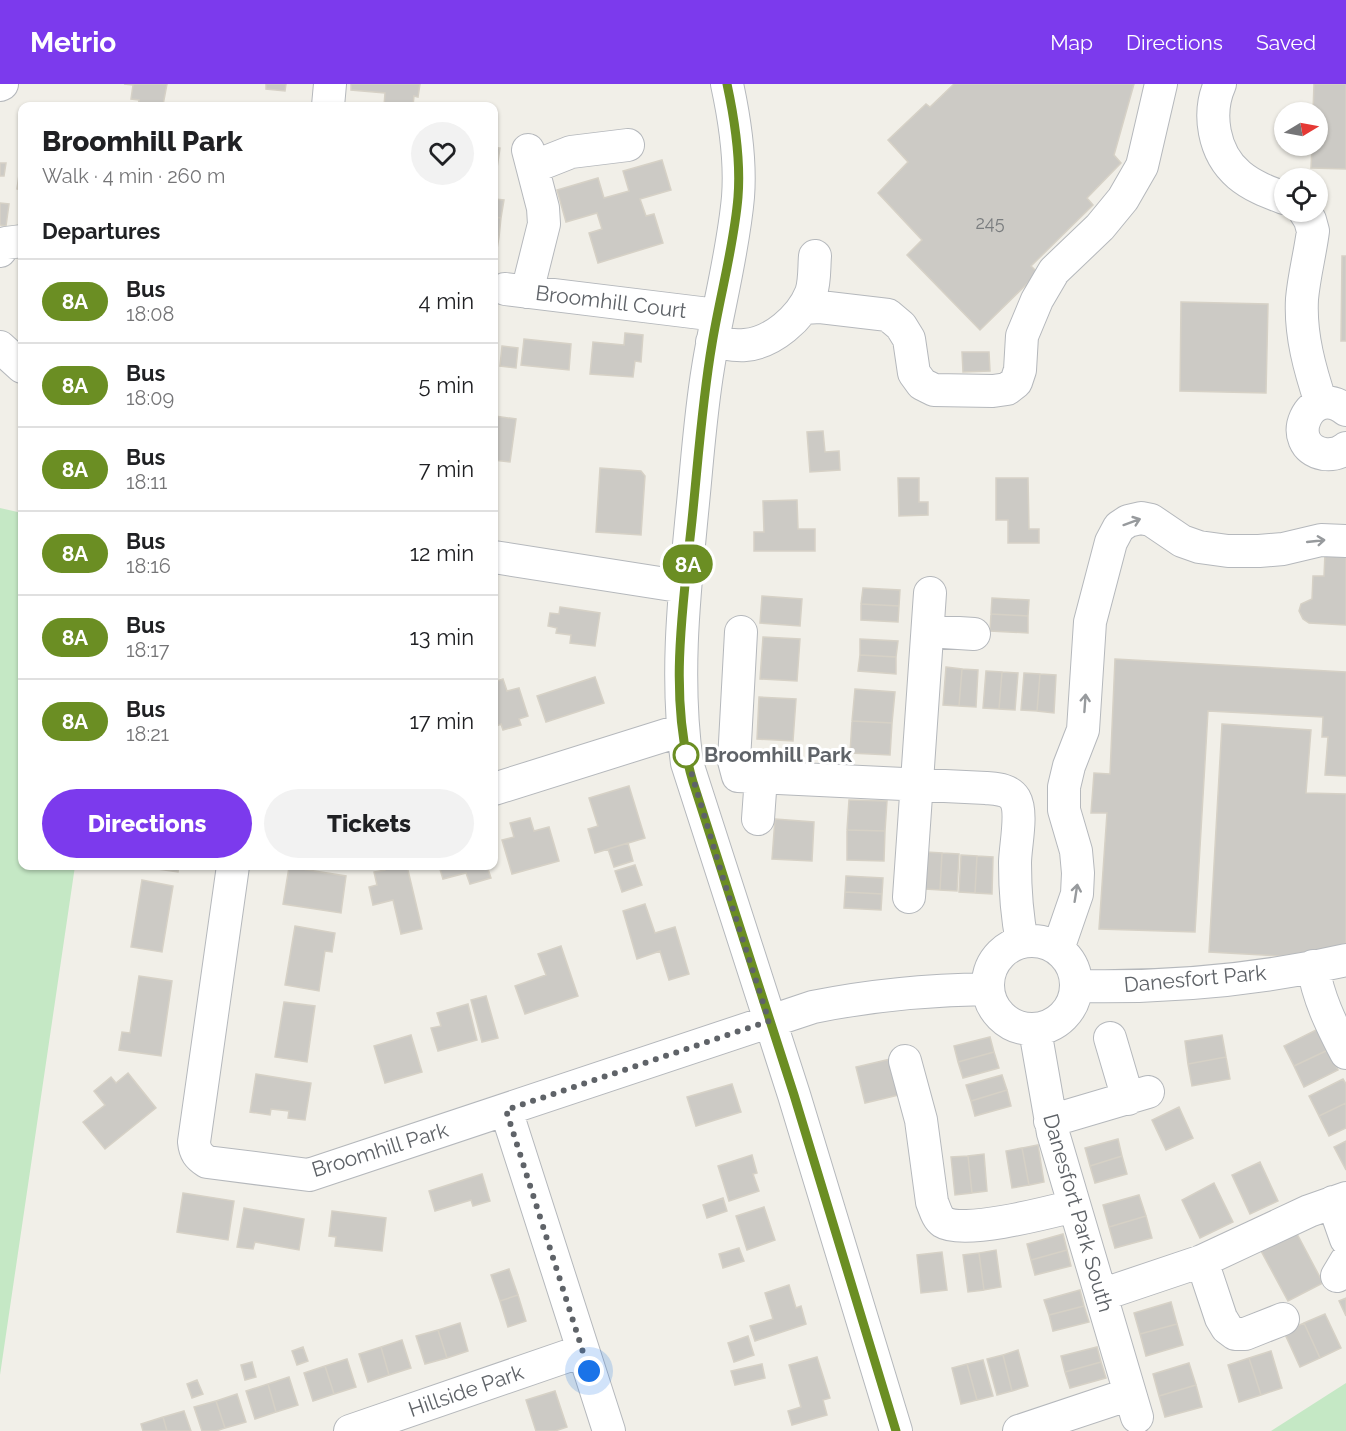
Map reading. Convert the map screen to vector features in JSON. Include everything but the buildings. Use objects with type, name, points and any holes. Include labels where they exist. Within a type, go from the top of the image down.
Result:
[{"type":"street","points":[[328,102],[330,84]]},
{"type":"street","points":[[727,84],[738,154],[738,196],[708,370],[685,587],[681,661],[682,730],[687,763],[896,1431]]},
{"type":"street","points":[[815,256],[812,290],[803,308],[820,307],[888,315],[901,326],[909,339],[914,373],[922,384],[934,390],[993,391],[1007,389],[1016,382],[1020,370],[1022,336],[1037,300],[1054,271],[1100,227],[1123,199],[1142,166],[1161,84]]},
{"type":"street","points":[[1220,84],[1214,109],[1214,128],[1218,143],[1226,159],[1238,174],[1257,187],[1274,194]]},
{"type":"street","name":"Broomhill Court","points":[[628,145],[538,158],[544,224],[541,242],[516,291],[715,328],[744,345],[759,342],[776,334],[803,308]]},
{"type":"street","points":[[1311,222],[1313,231],[1302,300],[1303,321],[1310,368],[1333,407],[1305,416],[1302,427],[1304,438],[1311,448],[1320,453],[1331,455],[1346,448]]},
{"type":"street","points":[[0,251],[6,243],[18,242]]},
{"type":"street","points":[[0,347],[18,363]]},
{"type":"street","points":[[1058,948],[1077,894],[1078,873],[1076,851],[1064,810],[1064,787],[1069,766],[1083,730],[1090,622],[1108,550],[1119,527],[1128,521],[1141,518],[1151,520],[1182,541],[1199,547],[1228,551],[1284,549],[1322,540],[1346,541]]},
{"type":"street","points":[[498,558],[685,587]]},
{"type":"street","points":[[909,897],[930,593]]},
{"type":"street","points":[[928,631],[974,634]]},
{"type":"street","points":[[741,632],[734,760],[750,776],[758,819]]},
{"type":"street","points":[[498,788],[682,730]]},
{"type":"street","points":[[750,776],[998,789],[1008,792],[1015,799],[1018,811],[1015,861],[1017,916],[1022,942]]},
{"type":"street","name":"Broomhill Park","points":[[232,870],[194,1142],[195,1150],[200,1158],[207,1162],[309,1175],[769,1021]]},
{"type":"street","points":[[1035,940],[1058,948],[1072,965],[1077,986],[1075,999],[1064,1016],[1048,1027],[1035,1030],[1015,1026],[999,1014],[991,1003],[988,989],[993,964],[1000,954],[1010,946],[1022,942],[1035,940]]},
{"type":"street","name":"Danesfort Park","points":[[1077,986],[1199,983],[1346,960]]},
{"type":"street","points":[[1313,966],[1317,989],[1325,1011],[1346,1053]]},
{"type":"street","points":[[769,1021],[813,1007],[859,997],[911,991],[988,989]]},
{"type":"street","name":"Danesfort Park South","points":[[1019,1431],[1134,1406],[1050,1121],[1035,1030]]},
{"type":"street","points":[[1050,1121],[1138,1096],[1110,1038]]},
{"type":"street","points":[[905,1061],[921,1120],[932,1202],[936,1214],[943,1222],[967,1226],[1032,1217],[1074,1206]]},
{"type":"street","points":[[506,1110],[609,1431]]},
{"type":"street","points":[[1101,1295],[1202,1261],[1309,1211],[1340,1200],[1346,1239]]},
{"type":"street","points":[[1202,1261],[1221,1318],[1227,1328],[1235,1334],[1245,1334],[1283,1319]]},
{"type":"street","name":"Hillside Park","points":[[350,1431],[582,1351]]},
{"type":"green space","points":[[0,508],[18,512],[18,870],[74,870],[0,1375]]},
{"type":"green space","points":[[1346,1383],[1346,1431],[1271,1431]]},
{"type":"bus line","name":"8A","points":[[727,84],[738,154],[738,196],[708,370],[697,468],[685,587],[681,661],[682,730],[687,763],[794,1095],[896,1431]]},
{"type":"place","name":"Broomhill Park","points":[[686,755]]},
{"type":"route","points":[[589,1371],[506,1110],[769,1021],[686,755]]}]
